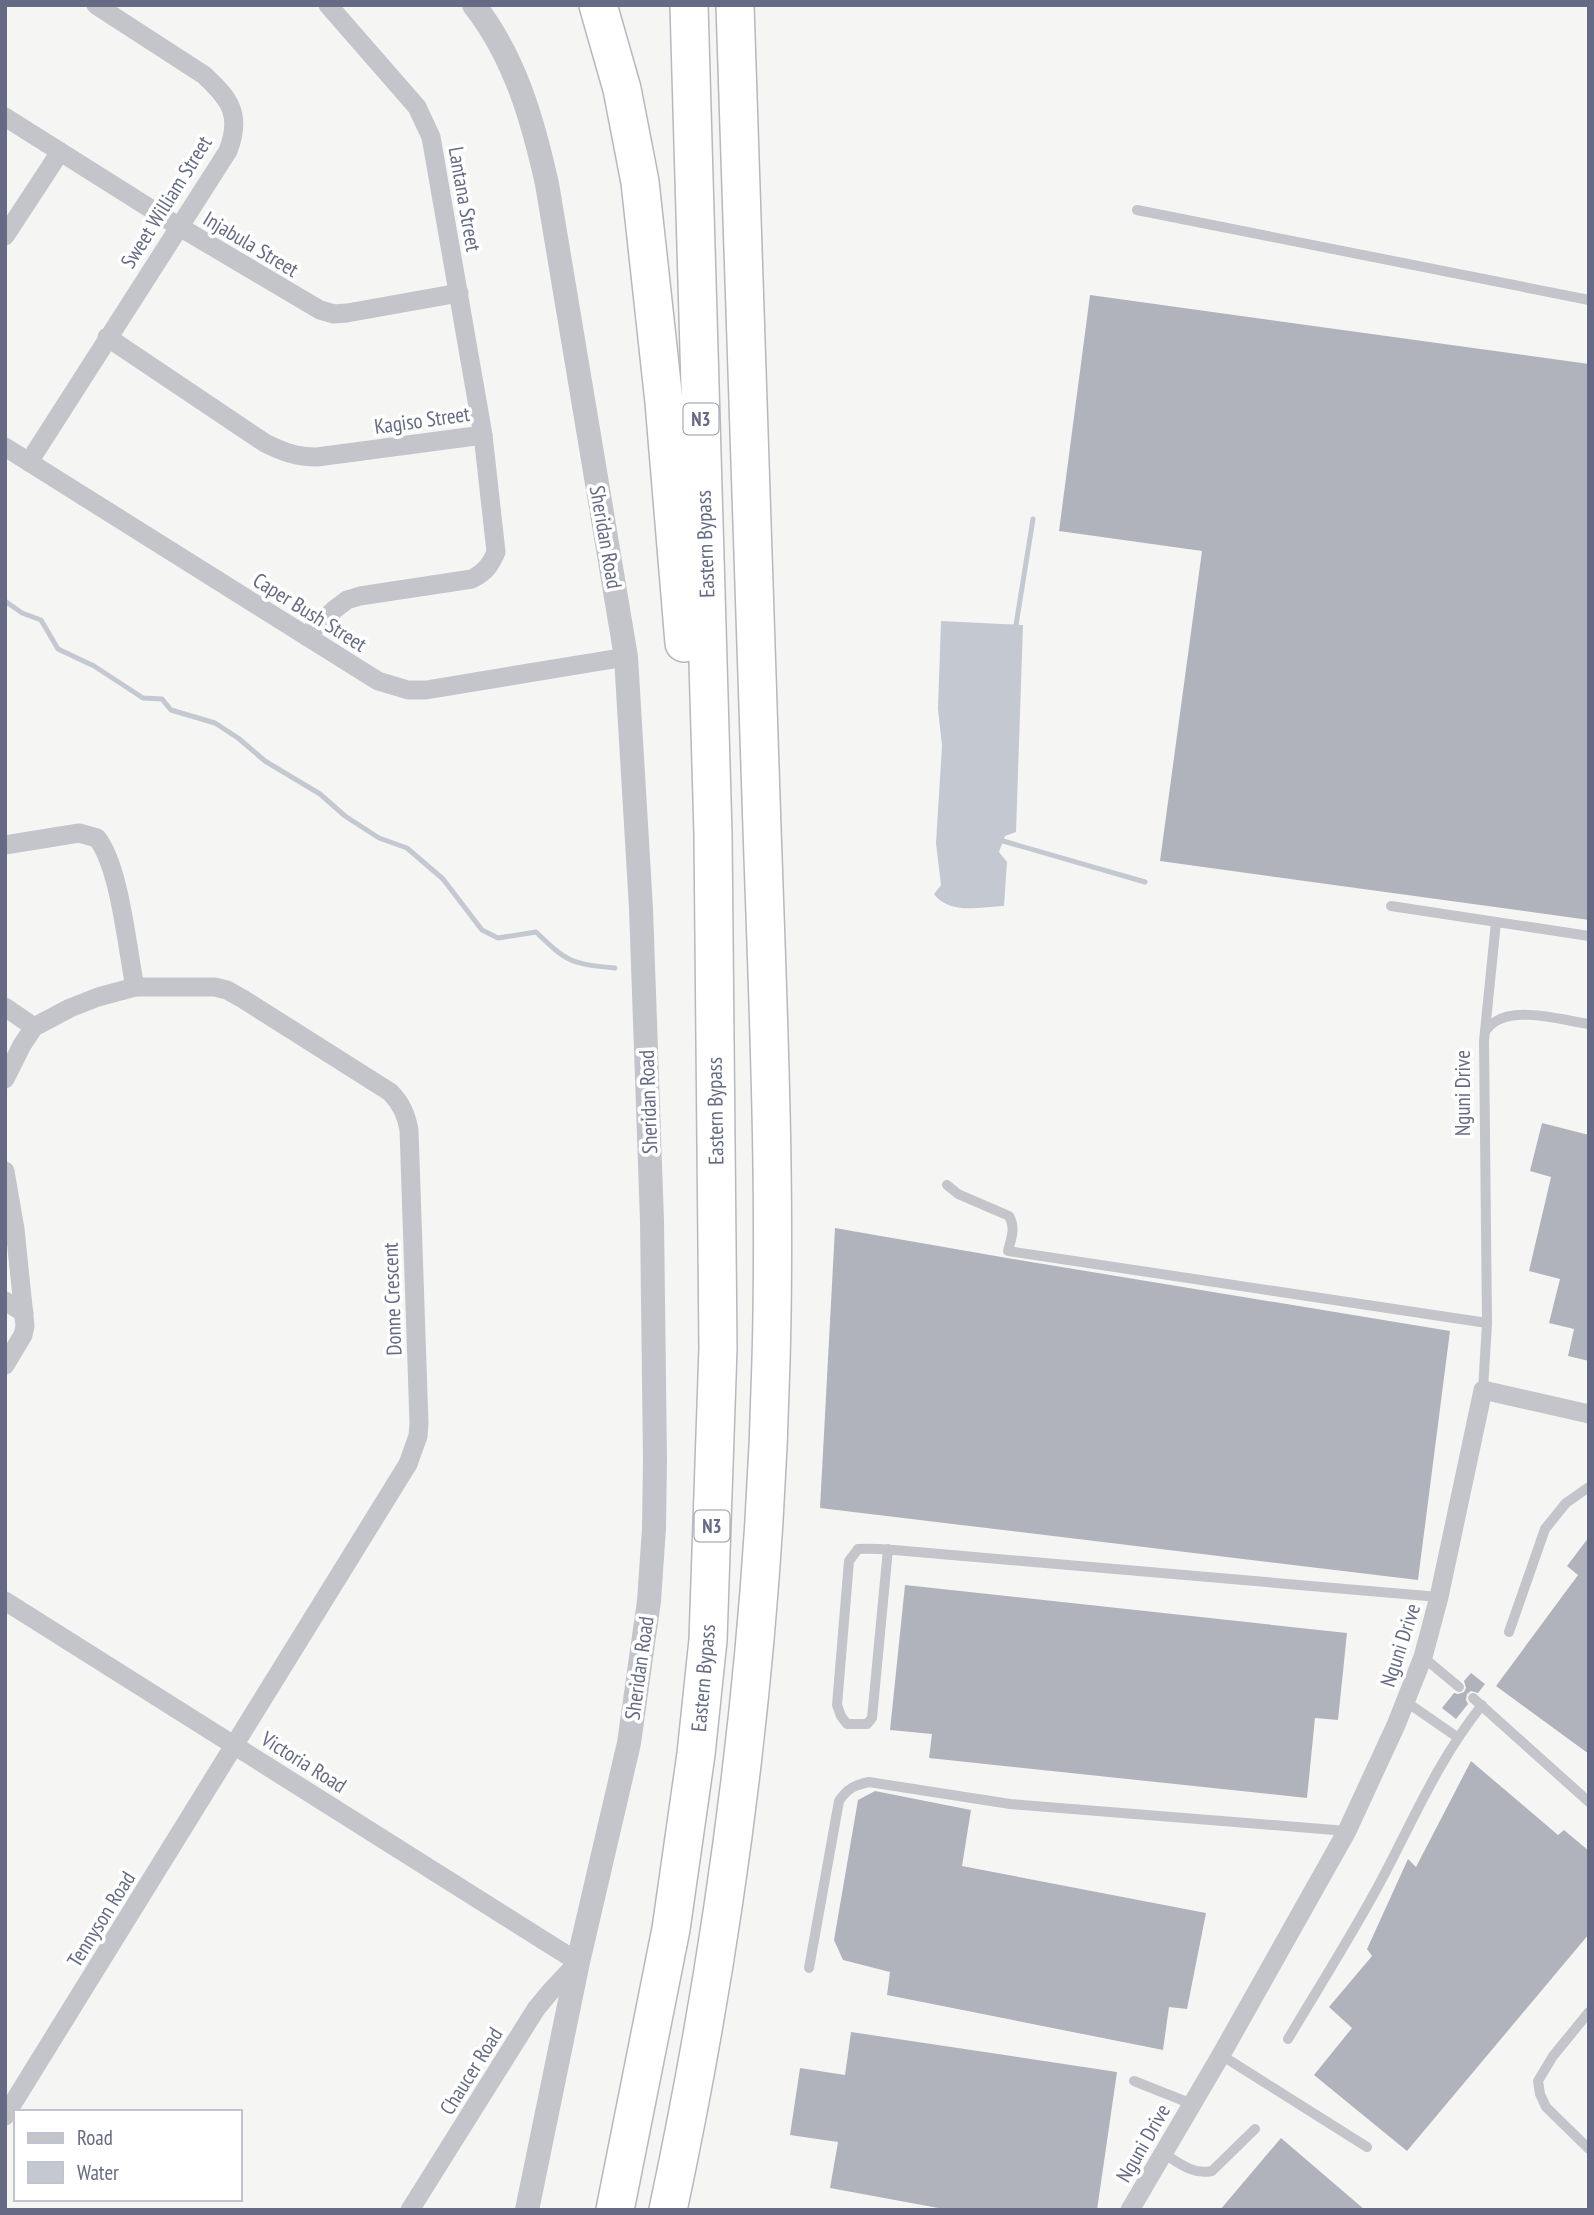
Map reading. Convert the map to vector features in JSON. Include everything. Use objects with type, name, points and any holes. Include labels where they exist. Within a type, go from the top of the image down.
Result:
[{"type":"highway","points":[[598,5],[625,101],[640,182],[664,402],[694,748],[713,834]]},
{"type":"highway","name":"Eastern Bypass","points":[[615,2210],[671,1929],[696,1754],[708,1640],[718,1348],[713,834],[690,5]]},
{"type":"highway","name":"N3","points":[[668,2210],[716,1946],[741,1758],[758,1609],[771,1361],[770,1078],[734,5]]},
{"type":"street","name":"Sweet William Street","points":[[29,462],[228,151],[235,123],[229,102],[204,75],[96,5]]},
{"type":"street","name":"Lantana Street","points":[[328,5],[417,107],[426,123],[431,137],[483,435]]},
{"type":"street","name":"Sheridan Road","points":[[474,5],[498,41],[518,82],[535,131],[547,184],[626,657],[641,908],[651,1208],[654,1528],[649,1601],[629,1743],[578,1962],[527,2210]]},
{"type":"street","name":"Injabula Street","points":[[5,117],[178,226],[320,310],[334,314],[346,313],[459,293]]},
{"type":"street","points":[[5,236],[60,152]]},
{"type":"street","name":"Kagiso Street","points":[[107,337],[265,443],[300,457],[483,435],[496,539],[496,552],[484,573],[472,579],[347,600],[306,636]]},
{"type":"street","name":"Caper Bush Street","points":[[5,447],[378,681],[408,691],[426,690],[626,657]]},
{"type":"street","points":[[5,845],[79,833],[97,838],[110,859],[135,987]]},
{"type":"street","name":"Donne Crescent","points":[[34,1027],[89,1000],[135,987],[215,987],[227,990],[390,1092],[399,1101],[406,1115],[409,1130],[418,1436],[408,1464],[235,1745]]},
{"type":"street","points":[[5,1007],[34,1027],[5,1079]]},
{"type":"street","points":[[5,1171],[24,1313],[23,1335],[5,1365]]},
{"type":"street","points":[[5,1301],[24,1313]]},
{"type":"street","points":[[1483,1390],[1589,1414]]},
{"type":"street","name":"Nguni Drive","points":[[1130,2210],[1347,1831],[1405,1701],[1423,1657],[1439,1597],[1483,1390]]},
{"type":"street","name":"Victoria Road","points":[[5,1601],[578,1962]]},
{"type":"street","name":"Tennyson Road","points":[[5,2116],[235,1745]]},
{"type":"street","name":"Chaucer Road","points":[[410,2210],[536,2009],[578,1962]]},
{"type":"lane","points":[[1137,210],[1589,300]]},
{"type":"lane","points":[[1391,906],[1589,936]]},
{"type":"lane","name":"Nguni Drive","points":[[1483,1390],[1487,1323],[1484,1041],[1496,922]]},
{"type":"lane","points":[[1486,1029],[1492,1022],[1512,1014],[1589,1024]]},
{"type":"lane","points":[[947,1185],[958,1194],[1009,1216],[1013,1223],[1013,1232],[1008,1251],[1487,1323]]},
{"type":"lane","points":[[1509,1632],[1545,1529],[1566,1503],[1589,1487]]},
{"type":"lane","points":[[888,1549],[872,1718],[867,1724],[847,1724],[837,1705],[849,1561],[858,1549],[888,1549],[1439,1597]]},
{"type":"lane","points":[[1423,1657],[1459,1687]]},
{"type":"lane","points":[[1405,1701],[1457,1737]]},
{"type":"lane","points":[[1288,2039],[1382,1879],[1440,1765],[1477,1702],[1589,1802]]},
{"type":"lane","points":[[809,1968],[839,1801],[846,1790],[856,1784],[869,1782],[1010,1804],[1347,1831]]},
{"type":"lane","points":[[1589,2012],[1549,2062],[1538,2081],[1539,2094],[1546,2107],[1589,2149]]},
{"type":"lane","points":[[1221,2055],[1367,2147]]},
{"type":"lane","points":[[1133,2081],[1192,2104]]},
{"type":"lane","points":[[1162,2153],[1192,2171],[1212,2171],[1255,2129]]},
{"type":"water","points":[[941,621],[1023,625],[1016,832],[1005,836],[999,852],[1007,862],[1004,906],[957,907],[940,901],[934,894],[941,885],[936,843],[942,746],[938,709]]},
{"type":"building","points":[[1090,295],[1589,364],[1589,920],[1160,861],[1202,551],[1059,531]]},
{"type":"building","points":[[1542,1123],[1589,1135],[1589,1361],[1568,1356],[1574,1329],[1549,1323],[1560,1279],[1529,1271],[1551,1177],[1530,1171]]},
{"type":"building","points":[[835,1228],[1450,1331],[1418,1580],[820,1508]]},
{"type":"building","points":[[1589,1537],[1589,1754],[1496,1686],[1578,1575],[1567,1566]]},
{"type":"building","points":[[905,1585],[1347,1633],[1338,1720],[1315,1718],[1307,1798],[929,1758],[932,1734],[890,1730]]},
{"type":"building","points":[[1471,1673],[1485,1684],[1478,1693],[1471,1691],[1467,1694],[1468,1704],[1456,1719],[1442,1708],[1454,1693],[1464,1692],[1464,1681]]},
{"type":"building","points":[[1471,1761],[1558,1835],[1564,1830],[1589,1851],[1589,1934],[1407,2151],[1314,2075],[1352,2028],[1329,2007],[1372,1956],[1367,1949],[1408,1859],[1416,1867]]},
{"type":"building","points":[[875,1791],[971,1810],[962,1866],[1206,1913],[1187,2009],[1169,2007],[1163,2050],[887,1995],[890,1972],[843,1960],[834,1940],[858,1800]]},
{"type":"building","points":[[851,2032],[1117,2072],[1097,2210],[949,2210],[830,2188],[838,2142],[790,2135],[800,2068],[845,2075]]},
{"type":"building","points":[[1281,2138],[1365,2210],[1220,2210]]},
{"type":"waterway","points":[[1016,625],[1033,519]]},
{"type":"waterway","points":[[5,601],[22,613],[41,620],[58,649],[94,666],[143,698],[162,699],[171,710],[215,723],[265,761],[320,794],[345,816],[379,838],[407,848],[443,879],[482,930],[498,938],[536,932],[555,950],[571,960],[615,968]]},
{"type":"waterway","points":[[1003,841],[1145,882]]}]
